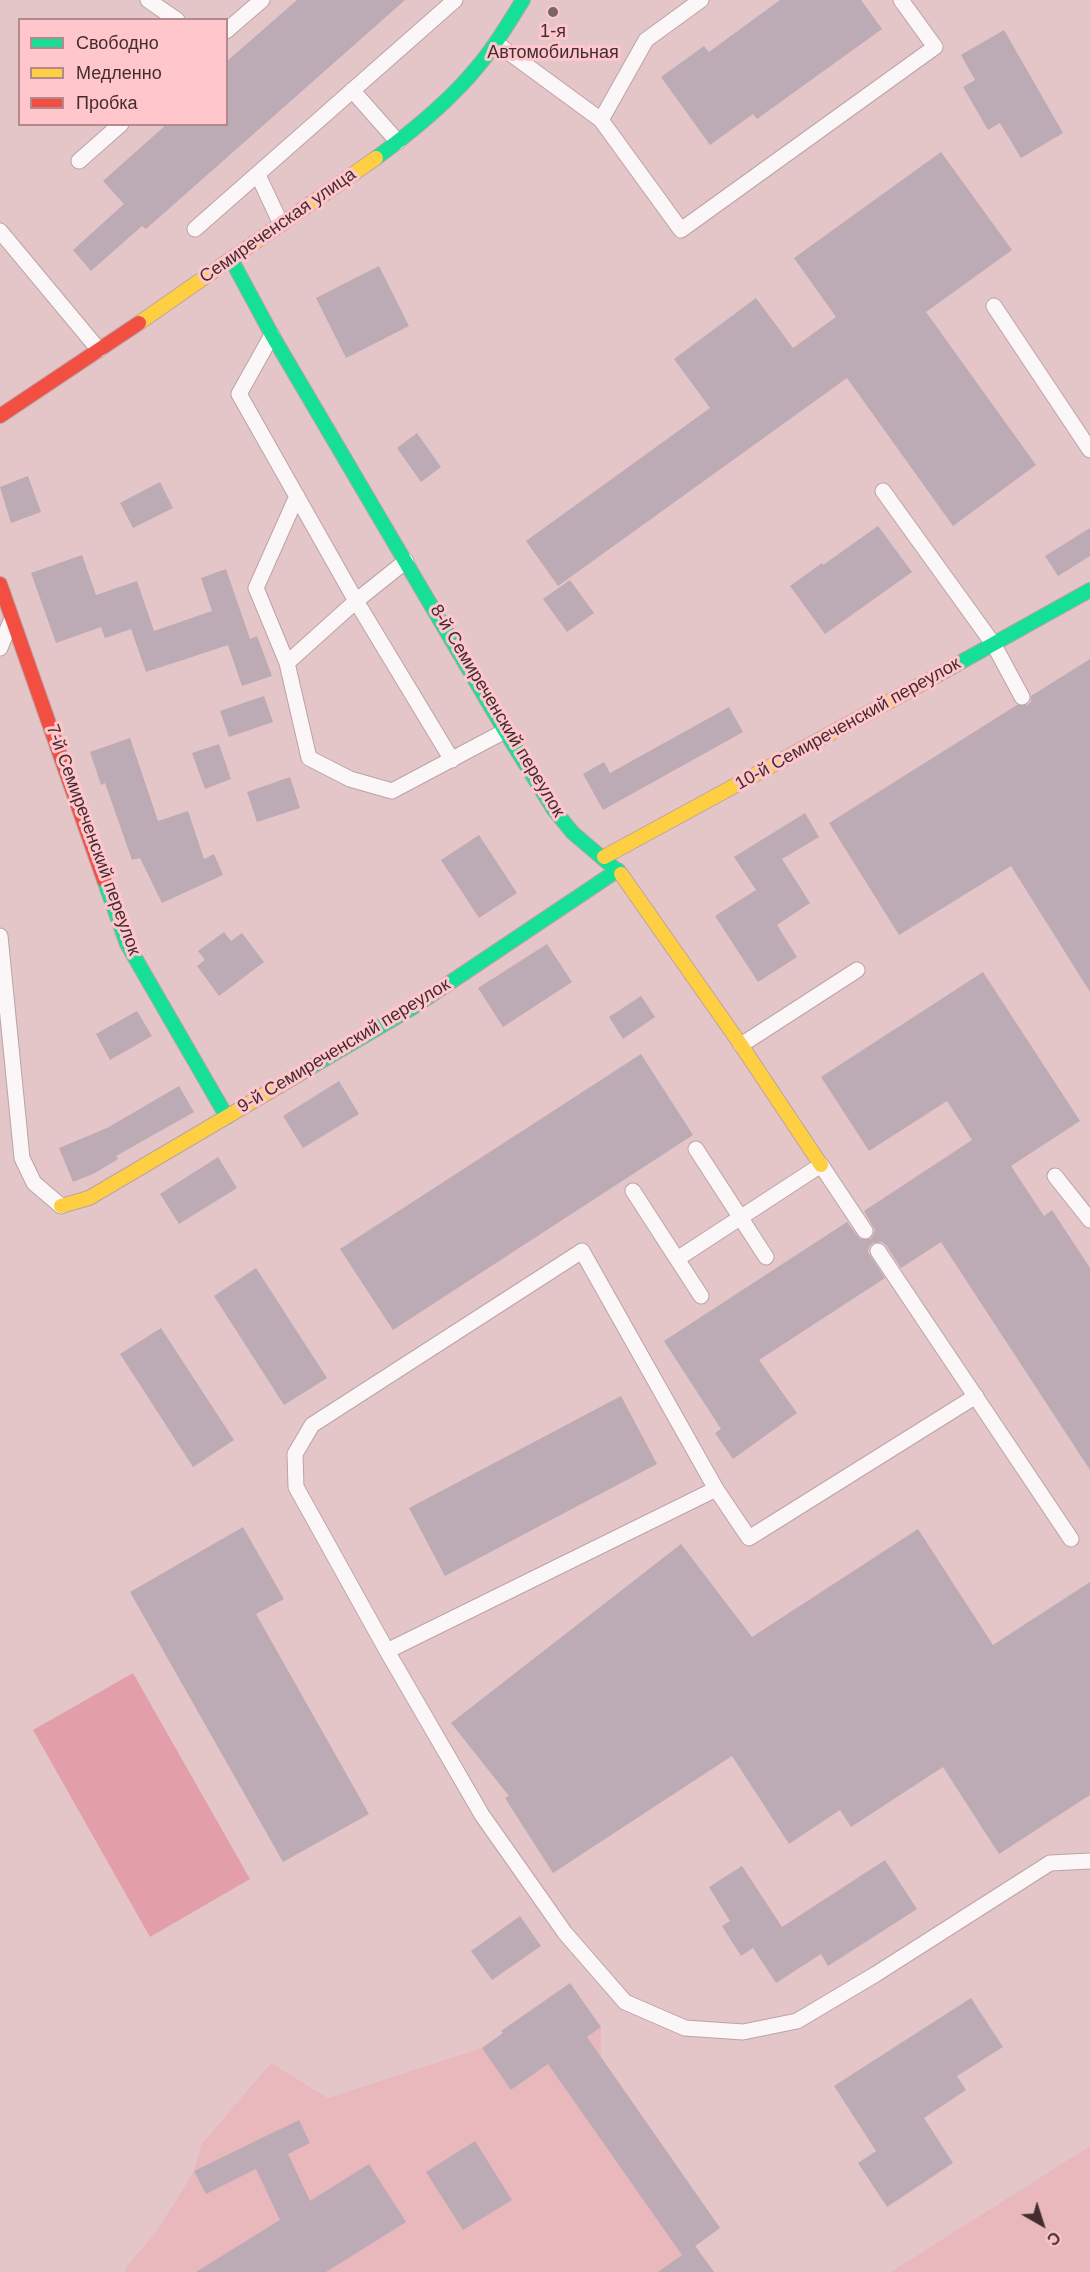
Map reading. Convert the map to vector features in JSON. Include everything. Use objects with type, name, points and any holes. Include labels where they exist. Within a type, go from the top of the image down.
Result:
[{"type":"street","name":"Семиреченская улица","points":[[0,416],[398,142],[441,106],[473,74],[523,0]]},
{"type":"street","name":"8-й Семиреченский переулок","points":[[231,259],[272,335],[505,731],[554,810],[573,832],[618,870],[741,1045],[821,1165]]},
{"type":"street","name":"7-й Семиреченский переулок","points":[[0,584],[127,944],[227,1117]]},
{"type":"street","name":"10-й Семиреченский переулок","points":[[604,857],[994,645],[1090,590]]},
{"type":"street","name":"9-й Семиреченский переулок","points":[[61,1206],[89,1198],[412,1008],[618,870]]},
{"type":"lane","points":[[148,0],[174,18]]},
{"type":"lane","points":[[228,29],[262,0]]},
{"type":"lane","points":[[195,229],[454,0]]},
{"type":"lane","points":[[601,120],[646,40],[701,0]]},
{"type":"lane","points":[[496,43],[601,120],[681,230],[935,47],[901,0]]},
{"type":"lane","points":[[352,90],[398,142]]},
{"type":"lane","points":[[80,161],[119,126]]},
{"type":"lane","points":[[258,175],[281,224]]},
{"type":"lane","points":[[0,231],[99,350]]},
{"type":"lane","points":[[994,306],[1090,450]]},
{"type":"lane","points":[[272,335],[239,394],[356,601],[452,760]]},
{"type":"lane","points":[[883,491],[994,645],[1022,697]]},
{"type":"lane","points":[[297,496],[256,588],[287,663],[309,758],[350,778],[392,791],[505,731]]},
{"type":"lane","points":[[287,663],[356,601],[406,561]]},
{"type":"lane","points":[[0,648],[12,618]]},
{"type":"lane","points":[[0,936],[22,1158],[34,1183],[61,1206]]},
{"type":"lane","points":[[741,1045],[857,969]]},
{"type":"lane","points":[[696,1149],[766,1257]]},
{"type":"lane","points":[[677,1259],[821,1165],[865,1232]]},
{"type":"lane","points":[[1055,1176],[1090,1220]]},
{"type":"lane","points":[[633,1191],[701,1296]]},
{"type":"lane","points":[[976,1396],[748,1538],[716,1489],[582,1251],[312,1425],[295,1454],[296,1487],[387,1651],[483,1815],[565,1933],[625,2002],[685,2028],[743,2032],[797,2021],[876,1974],[1050,1863],[1090,1861]]},
{"type":"lane","points":[[878,1251],[1071,1539]]},
{"type":"lane","points":[[387,1651],[716,1489]]},
{"type":"shaded area","points":[[133,1673],[250,1879],[150,1937],[33,1730]]},
{"type":"shaded area","points":[[601,2027],[601,2057],[720,2228],[696,2246],[714,2272],[125,2272],[126,2267],[157,2231],[194,2171],[201,2145],[271,2063],[328,2098],[482,2048],[511,2090]]},
{"type":"shaded area","points":[[1090,2146],[1090,2272],[891,2272]]},
{"type":"building","points":[[297,0],[405,0],[146,229],[142,226],[91,271],[73,250],[124,204],[103,181],[165,126],[228,126],[228,60]]},
{"type":"building","points":[[780,0],[861,0],[882,29],[757,119],[753,114],[710,145],[661,77],[704,46],[709,52]]},
{"type":"building","points":[[1004,30],[1063,133],[1021,158],[1000,123],[988,130],[963,87],[975,80],[961,55]]},
{"type":"building","points":[[941,152],[1012,250],[926,312],[1036,465],[953,526],[847,378],[558,586],[526,541],[710,408],[674,359],[756,298],[793,348],[836,317],[794,258]]},
{"type":"building","points":[[379,266],[409,326],[346,358],[316,298]]},
{"type":"building","points":[[417,433],[441,467],[421,482],[397,448]]},
{"type":"building","points":[[28,476],[41,512],[11,523],[0,487]]},
{"type":"building","points":[[160,482],[173,508],[133,528],[120,503]]},
{"type":"building","points":[[878,526],[912,572],[825,634],[790,586]]},
{"type":"building","points":[[1090,528],[1090,556],[1058,576],[1045,556]]},
{"type":"building","points":[[82,555],[96,595],[137,581],[154,631],[212,611],[201,578],[226,569],[250,639],[257,636],[272,676],[242,686],[228,645],[146,672],[131,629],[105,638],[101,627],[56,643],[31,573]]},
{"type":"building","points":[[570,580],[594,613],[567,632],[543,599]]},
{"type":"building","points":[[1090,659],[1090,992],[1011,866],[899,935],[829,823],[1017,705],[1027,705],[1031,702],[1031,696]]},
{"type":"building","points":[[264,696],[273,722],[229,737],[220,711]]},
{"type":"building","points":[[729,707],[743,732],[603,810],[583,774],[604,762],[610,773]]},
{"type":"building","points":[[130,738],[158,821],[188,811],[204,859],[214,854],[223,875],[162,903],[140,858],[132,860],[105,783],[101,785],[90,752]]},
{"type":"building","points":[[219,744],[231,779],[205,789],[192,753]]},
{"type":"building","points":[[290,777],[300,808],[257,822],[247,792]]},
{"type":"building","points":[[805,813],[819,837],[782,859],[810,903],[777,925],[797,957],[758,982],[715,916],[756,890],[734,857]]},
{"type":"building","points":[[479,835],[517,893],[479,918],[441,860]]},
{"type":"building","points":[[224,932],[231,941],[242,933],[264,962],[219,996],[197,966],[205,960],[198,951]]},
{"type":"building","points":[[547,944],[572,982],[503,1027],[478,988]]},
{"type":"building","points":[[983,972],[1080,1121],[1011,1166],[1044,1216],[1052,1210],[1090,1268],[1090,1470],[941,1242],[901,1268],[886,1245],[882,1242],[873,1243],[868,1252],[885,1278],[759,1360],[797,1413],[733,1459],[715,1433],[721,1429],[664,1341],[847,1222],[860,1239],[870,1239],[875,1230],[864,1211],[972,1140],[947,1101],[869,1151],[821,1077]]},
{"type":"building","points":[[641,996],[655,1017],[623,1039],[609,1017]]},
{"type":"building","points":[[137,1011],[152,1036],[110,1060],[96,1034]]},
{"type":"building","points":[[641,1054],[693,1135],[393,1330],[340,1249]]},
{"type":"building","points":[[339,1081],[359,1114],[303,1148],[283,1116]]},
{"type":"building","points":[[179,1086],[194,1112],[116,1156],[118,1159],[95,1173],[73,1182],[59,1148],[107,1128]]},
{"type":"building","points":[[218,1157],[237,1188],[179,1224],[160,1194]]},
{"type":"building","points":[[256,1268],[327,1378],[284,1405],[214,1296]]},
{"type":"building","points":[[161,1328],[234,1440],[193,1467],[120,1354]]},
{"type":"building","points":[[621,1396],[657,1464],[445,1576],[409,1508]]},
{"type":"building","points":[[243,1527],[284,1599],[256,1614],[369,1814],[283,1862],[130,1592]]},
{"type":"building","points":[[918,1529],[993,1645],[1090,1582],[1090,1795],[999,1854],[943,1767],[851,1827],[840,1810],[789,1844],[732,1756],[553,1873],[505,1798],[509,1796],[451,1723],[681,1544],[752,1637]]},
{"type":"building","points":[[885,1860],[917,1909],[828,1966],[821,1954],[776,1983],[753,1948],[741,1956],[722,1926],[730,1921],[709,1887],[742,1866],[782,1927]]},
{"type":"building","points":[[520,1916],[541,1946],[492,1980],[471,1951]]},
{"type":"building","points":[[570,1983],[601,2027],[587,2037],[720,2228],[695,2246],[714,2272],[658,2272],[682,2255],[548,2064],[511,2090],[482,2048],[503,2033],[501,2031]]},
{"type":"building","points":[[971,1998],[1003,2047],[957,2076],[966,2090],[924,2118],[953,2163],[887,2207],[858,2163],[876,2151],[834,2086]]},
{"type":"building","points":[[299,2120],[310,2143],[288,2154],[310,2201],[369,2164],[406,2222],[326,2272],[196,2272],[280,2220],[256,2169],[206,2194],[194,2171]]},
{"type":"building","points":[[475,2141],[512,2200],[463,2230],[426,2172]]},
{"type":"traffic: fast","points":[[376,158],[404,137],[456,91],[491,50],[523,0]]},
{"type":"traffic: fast","points":[[231,259],[272,335],[505,731],[554,810],[573,833],[621,874]]},
{"type":"traffic: fast","points":[[936,676],[1090,590]]},
{"type":"traffic: fast","points":[[301,1073],[412,1008],[618,870]]},
{"type":"traffic: fast","points":[[104,880],[127,944],[227,1117]]},
{"type":"traffic: slow","points":[[139,323],[376,158]]},
{"type":"traffic: slow","points":[[604,857],[936,676]]},
{"type":"traffic: slow","points":[[621,874],[741,1045],[821,1165]]},
{"type":"traffic: slow","points":[[61,1206],[89,1198],[301,1073]]},
{"type":"traffic: jam","points":[[0,416],[139,323]]},
{"type":"traffic: jam","points":[[0,584],[104,880]]},
{"type":"place","name":"1-я Автомобильная","points":[[553,12]]}]
